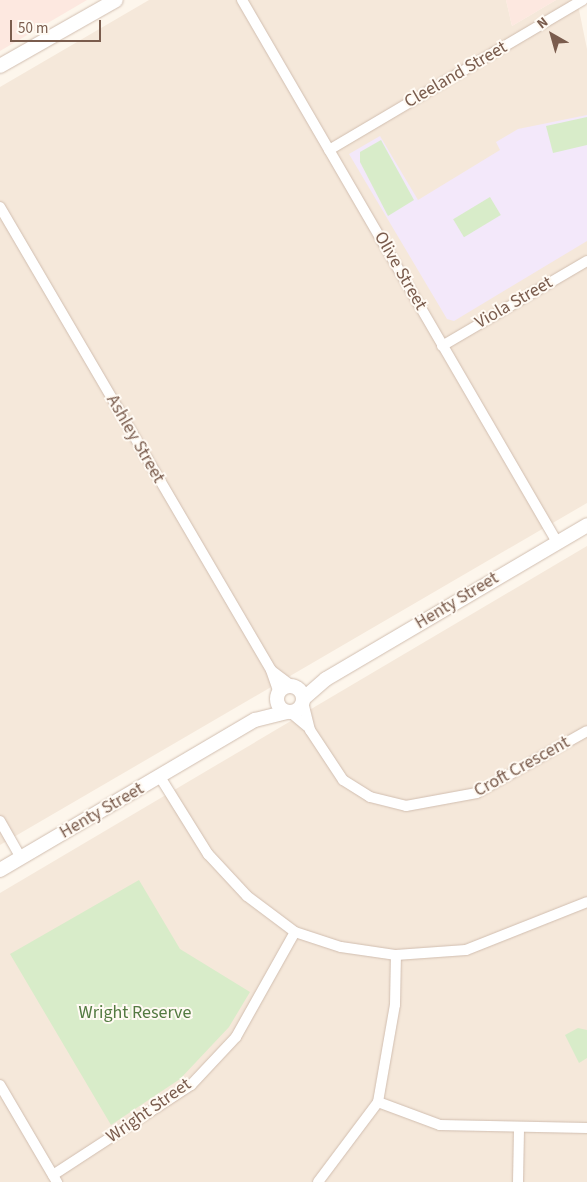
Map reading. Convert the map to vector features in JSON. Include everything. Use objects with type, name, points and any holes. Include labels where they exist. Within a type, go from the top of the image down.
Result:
[{"type":"street","points":[[0,66],[116,0]]},
{"type":"street","name":"Olive Street","points":[[242,0],[557,542]]},
{"type":"street","name":"Cleeland Street","points":[[329,150],[583,0]]},
{"type":"street","name":"Ashley Street","points":[[0,207],[271,670],[278,694]]},
{"type":"street","name":"Viola Street","points":[[442,346],[587,261]]},
{"type":"street","name":"Henty Street","points":[[299,694],[587,525]]},
{"type":"street","name":"Ashley Street","points":[[271,670],[299,694]]},
{"type":"street","points":[[278,694],[299,694],[288,712],[279,707],[278,694]]},
{"type":"street","name":"Henty Street","points":[[255,720],[278,694]]},
{"type":"street","name":"Croft Crescent","points":[[299,694],[310,730],[343,780],[370,797],[406,806],[478,793],[587,731]]},
{"type":"street","name":"Henty Street","points":[[0,870],[255,720],[288,712]]},
{"type":"street","name":"Croft Crescent","points":[[288,712],[310,730]]},
{"type":"street","points":[[160,777],[208,854],[247,896],[295,932],[349,949],[396,955],[483,945],[587,902]]},
{"type":"street","points":[[0,821],[21,858]]},
{"type":"street","name":"Wright Street","points":[[55,1178],[190,1085],[236,1037],[295,932]]},
{"type":"street","points":[[318,1182],[378,1102],[395,1005],[396,955]]},
{"type":"street","points":[[0,1084],[55,1178]]},
{"type":"street","points":[[378,1102],[440,1125],[587,1128]]},
{"type":"street","points":[[518,1182],[519,1128]]},
{"type":"shaded area","points":[[0,0],[87,0],[0,51]]},
{"type":"shaded area","points":[[149,0],[506,0],[512,26],[556,0],[577,0],[587,49],[587,503],[0,845],[0,87]]},
{"type":"shaded area","points":[[506,0],[556,0],[512,26]]},
{"type":"shaded area","points":[[587,115],[587,241],[454,321],[447,319],[349,154],[380,136],[418,200],[500,150],[496,142],[518,129]]},
{"type":"shaded area","points":[[587,546],[587,1182],[0,1182],[0,893]]},
{"type":"green space","points":[[587,117],[587,145],[553,153],[546,126]]},
{"type":"green space","points":[[381,140],[414,200],[388,216],[360,162],[360,152]]},
{"type":"green space","points":[[490,197],[501,215],[464,237],[453,219]]},
{"type":"green space","name":"Wright Reserve","points":[[139,880],[180,949],[250,992],[229,1027],[180,1079],[111,1125],[10,954]]},
{"type":"green space","points":[[578,1028],[587,1030],[587,1058],[579,1063],[565,1035]]}]
